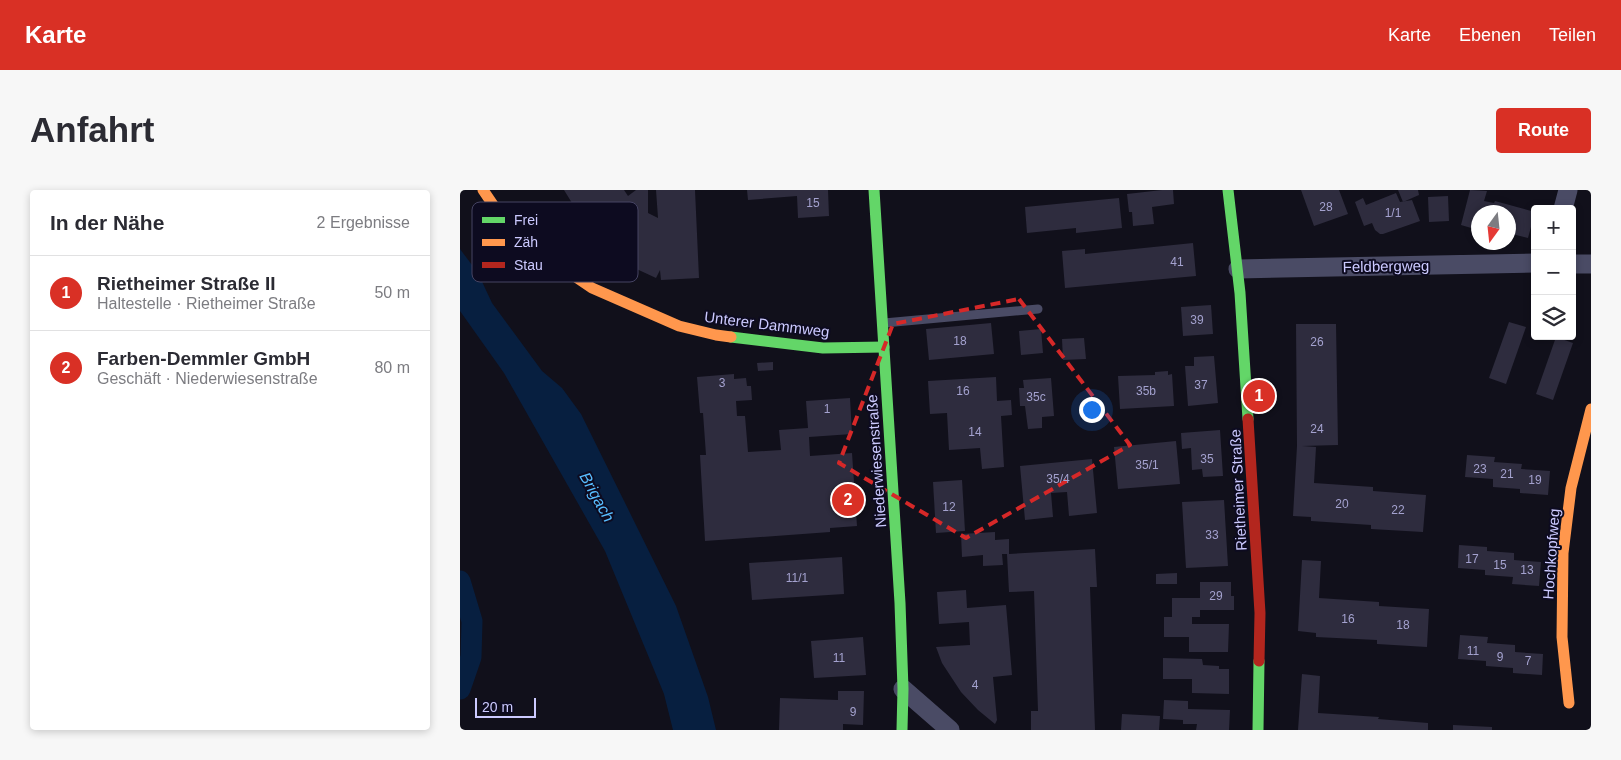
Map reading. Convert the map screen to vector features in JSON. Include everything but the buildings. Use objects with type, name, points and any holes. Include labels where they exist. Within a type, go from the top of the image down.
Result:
[{"type":"street","name":"Unterer Dammweg","points":[[483,190],[491,202]]},
{"type":"street","name":"Niederwiesenstraße","points":[[874,190],[900,603],[903,690],[902,730]]},
{"type":"street","name":"Rietheimer Straße","points":[[1228,190],[1238,269],[1260,613],[1258,730]]},
{"type":"street","points":[[1563,205],[1568,190]]},
{"type":"street","name":"Feldbergweg","points":[[1238,269],[1531,263]]},
{"type":"street","points":[[1576,264],[1591,264]]},
{"type":"street","name":"Unterer Dammweg","points":[[583,282],[632,308],[688,328],[716,335],[823,348],[884,347]]},
{"type":"street","name":"Hochkopfweg","points":[[1569,703],[1562,637],[1563,553],[1570,488],[1591,410]]},
{"type":"street","points":[[903,690],[950,730]]},
{"type":"lane","points":[[882,323],[1038,309]]},
{"type":"highlighted area","points":[[1019,299],[1130,445],[966,538],[839,463],[893,324]]},
{"type":"water","name":"Brigach","points":[[460,249],[472,265],[472,282],[482,282],[492,303],[542,371],[562,388],[581,414],[676,606],[708,697],[716,730],[673,730],[664,694],[605,551],[504,373],[460,311]]},
{"type":"waterway","points":[[460,581],[472,621],[471,657],[460,689]]},
{"type":"traffic: fast","points":[[874,190],[900,603],[903,689],[902,730]]},
{"type":"traffic: fast","points":[[1228,190],[1240,293],[1248,419]]},
{"type":"traffic: fast","points":[[731,337],[823,348],[884,347]]},
{"type":"traffic: fast","points":[[1258,730],[1259,661]]},
{"type":"traffic: slow","points":[[483,190],[491,202]]},
{"type":"traffic: slow","points":[[583,282],[592,288],[679,326],[731,337]]},
{"type":"traffic: slow","points":[[1569,703],[1562,637],[1563,553],[1571,488],[1591,409]]},
{"type":"traffic: jam","points":[[1248,419],[1260,613],[1259,661]]},
{"type":"place","name":"Rietheimer Straße II","points":[[1259,396]]},
{"type":"place","name":"Farben-Demmler GmbH","points":[[848,500]]}]
